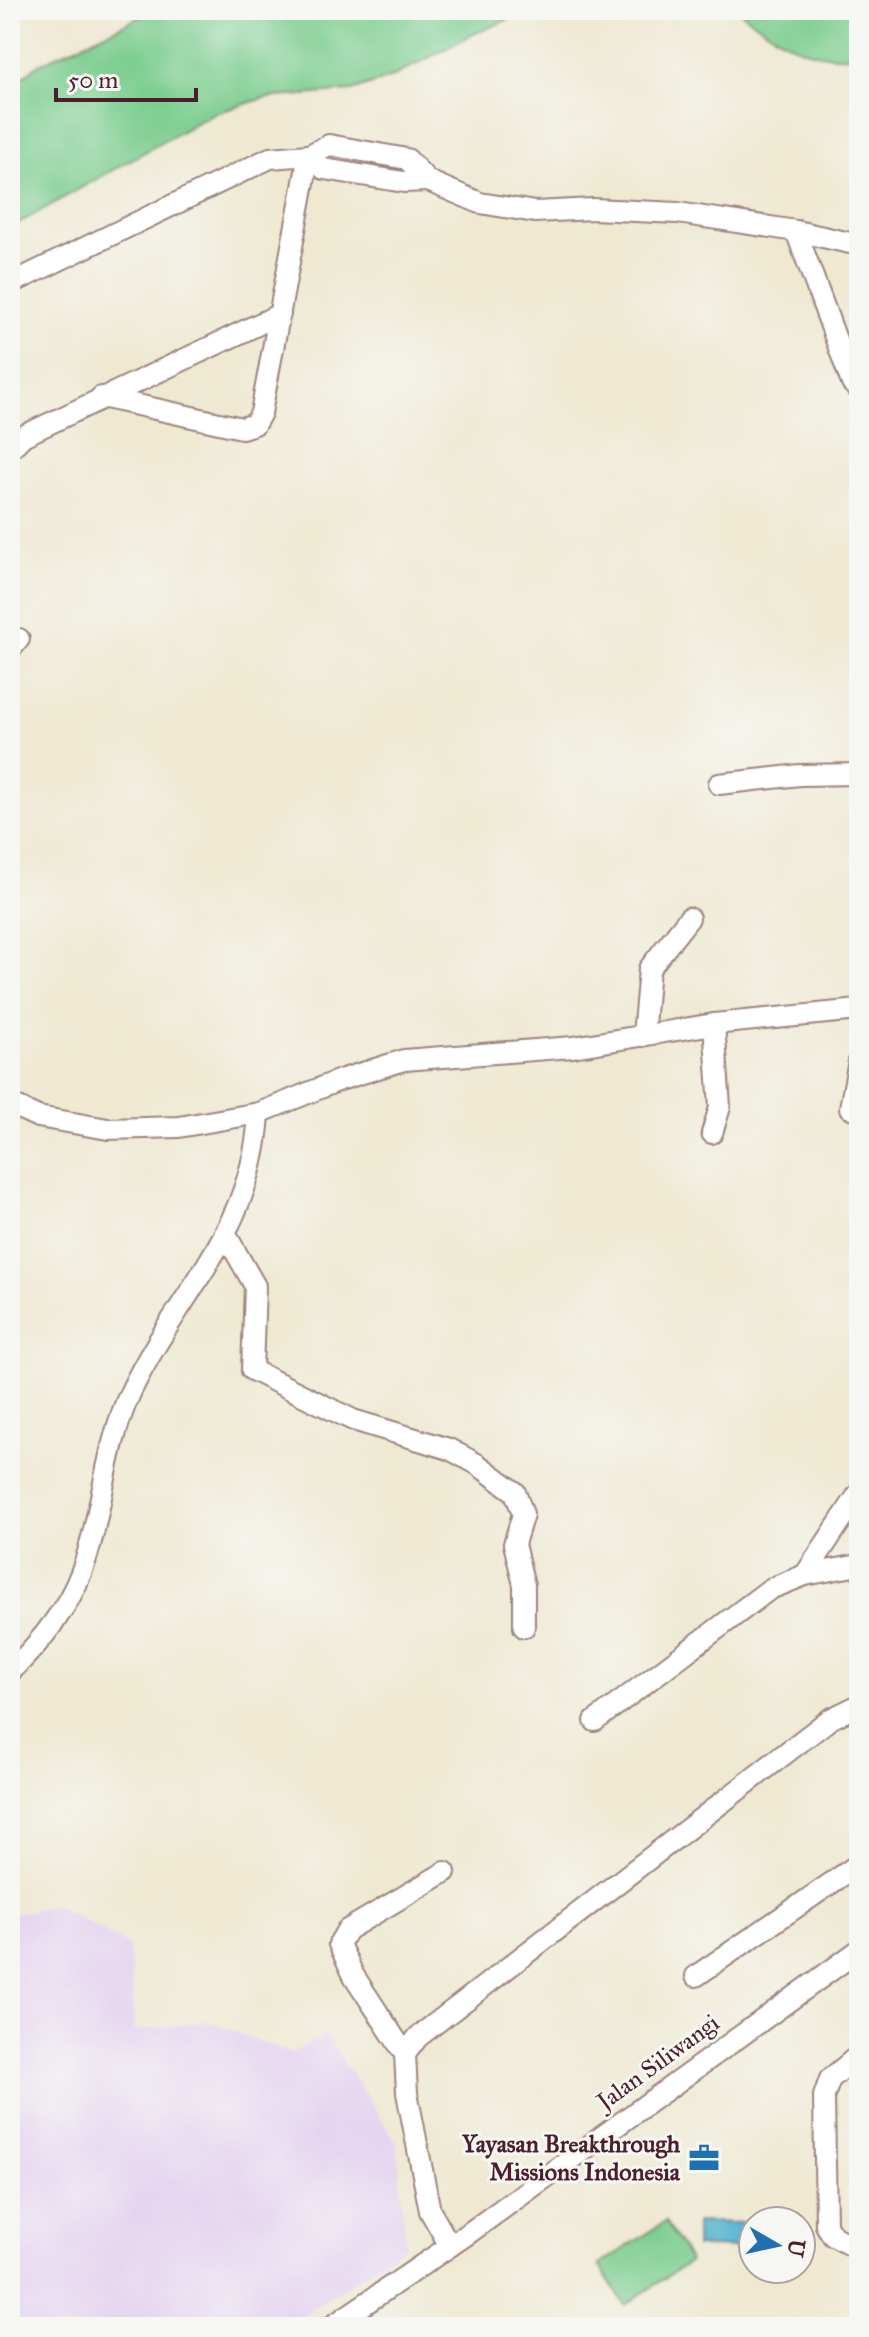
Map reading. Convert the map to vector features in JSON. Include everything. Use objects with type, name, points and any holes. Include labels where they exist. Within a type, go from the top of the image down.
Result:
[{"type":"street","points":[[101,397],[242,428],[255,424],[261,413],[309,155]]},
{"type":"street","points":[[10,284],[270,158],[309,155],[324,169],[404,182],[428,181],[480,203],[535,212],[593,209],[678,213],[796,231],[859,245]]},
{"type":"street","points":[[796,231],[852,383],[859,390]]},
{"type":"street","points":[[10,449],[23,436],[101,397],[280,314]]},
{"type":"street","points":[[719,784],[800,775],[859,774]]},
{"type":"street","points":[[643,1036],[649,969],[689,918]]},
{"type":"street","points":[[10,1104],[38,1117],[144,1131],[259,1113],[340,1080],[404,1060],[573,1047],[714,1024],[859,1010]]},
{"type":"street","points":[[712,1133],[720,1107],[714,1024]]},
{"type":"street","points":[[850,1108],[859,1061]]},
{"type":"street","points":[[14,1662],[68,1601],[80,1575],[114,1438],[131,1391],[226,1235],[244,1196],[258,1136],[259,1113]]},
{"type":"street","points":[[226,1235],[255,1286],[252,1370],[353,1420],[449,1449],[477,1464],[515,1492],[523,1514],[514,1544],[524,1585],[524,1627]]},
{"type":"street","points":[[805,1575],[859,1493]]},
{"type":"street","points":[[595,1721],[770,1589],[805,1575],[859,1565]]},
{"type":"street","points":[[405,2054],[418,2037],[469,1994],[830,1719],[859,1705]]},
{"type":"street","points":[[696,1976],[859,1864]]},
{"type":"street","points":[[445,1872],[347,1930],[339,1944],[354,1976],[405,2054],[407,2093],[430,2211],[450,2246]]},
{"type":"street","name":"Jalan Siliwangi","points":[[331,2327],[450,2246],[859,1950]]},
{"type":"street","points":[[859,2055],[830,2079],[824,2096],[826,2225],[833,2236],[859,2250]]},
{"type":"shaded area","points":[[55,1905],[129,1946],[135,2031],[209,2021],[290,2054],[326,2035],[397,2143],[406,2245],[286,2327],[10,2327],[10,1915]]},
{"type":"green space","points":[[155,10],[532,10],[471,35],[392,77],[352,91],[265,98],[212,114],[10,228],[10,87],[39,64]]},
{"type":"green space","points":[[738,10],[859,10],[859,55],[824,55],[794,46]]},
{"type":"green space","points":[[665,2222],[690,2261],[625,2305],[599,2265]]},
{"type":"water","points":[[696,2222],[737,2223],[737,2248],[696,2247]]},
{"type":"place","name":"Yayasan Breakthrough Missions Indonesia","points":[[704,2158]]}]
